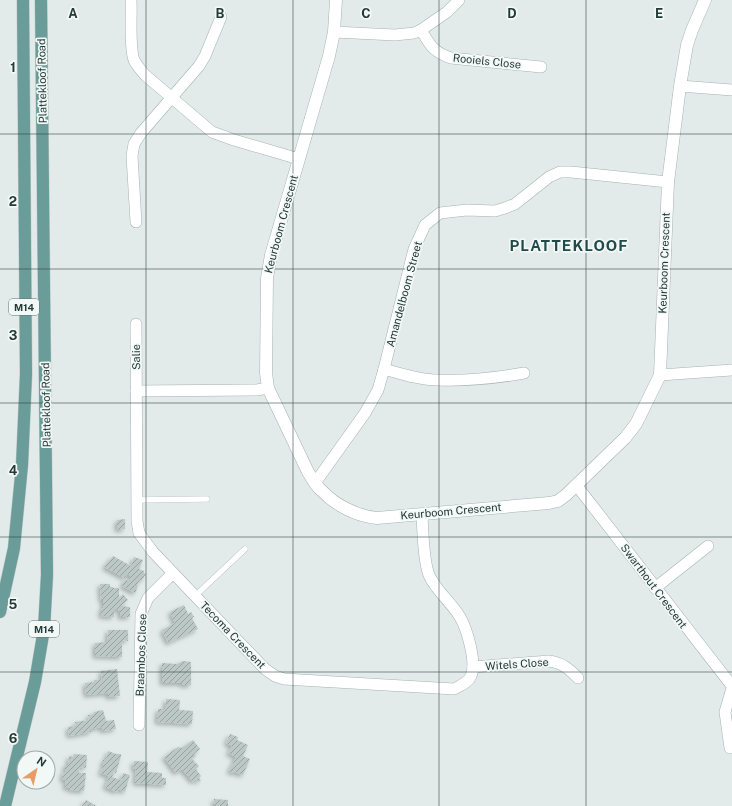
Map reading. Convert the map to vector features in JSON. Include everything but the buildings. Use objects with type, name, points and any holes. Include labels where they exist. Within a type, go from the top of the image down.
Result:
[{"type":"main road","name":"Plattekloof Road","points":[[0,612],[14,548],[23,450],[26,374],[23,0]]},
{"type":"main road","name":"Plattekloof Road","points":[[5,806],[35,682],[44,629],[47,575],[41,0]]},
{"type":"street","points":[[131,0],[132,49],[134,59],[145,75],[212,132],[299,159]]},
{"type":"street","name":"Keurboom Crescent","points":[[336,0],[334,32],[329,56],[271,255],[267,278],[266,373],[268,388],[308,472],[315,483],[331,498],[352,512],[362,516],[377,518],[549,503],[562,498],[577,486],[626,438],[636,424],[660,375],[668,182],[680,86],[689,40],[697,16],[705,0]]},
{"type":"street","points":[[334,32],[400,35],[414,33],[421,30],[447,12],[458,0]]},
{"type":"street","points":[[136,222],[132,156],[134,144],[141,133],[199,66],[205,56],[221,17]]},
{"type":"street","name":"Rooiels Close","points":[[421,30],[430,45],[439,54],[451,58],[541,67]]},
{"type":"street","points":[[680,86],[732,90]]},
{"type":"street","name":"Amandelboom Street","points":[[315,483],[369,407],[378,390],[414,249],[425,225],[440,212],[468,210],[495,211],[505,208],[515,204],[549,177],[560,172],[668,182]]},
{"type":"street","name":"Salie","points":[[136,324],[136,391]]},
{"type":"street","points":[[384,369],[418,378],[438,380],[499,378],[524,373]]},
{"type":"street","points":[[660,375],[732,370]]},
{"type":"street","points":[[136,391],[257,390],[268,388]]},
{"type":"street","name":"Tecoma Crescent","points":[[136,391],[136,521],[139,533],[173,573],[265,669],[284,680],[454,688],[465,683],[471,676],[474,667]]},
{"type":"street","name":"Swarthout Crescent","points":[[577,486],[732,687]]},
{"type":"street","points":[[422,514],[429,574],[433,583],[459,616],[464,626],[474,667]]},
{"type":"street","points":[[655,588],[708,546]]},
{"type":"street","name":"Braambos Close","points":[[139,725],[141,614],[148,598],[173,573]]},
{"type":"street","name":"Witels Close","points":[[474,667],[549,661],[558,662],[566,666],[578,678]]},
{"type":"street","points":[[730,748],[725,712],[732,687]]},
{"type":"lane","points":[[136,500],[207,499]]},
{"type":"lane","points":[[196,596],[245,549]]},
{"type":"district","name":"PLATTEKLOOF","points":[[569,246]]}]
